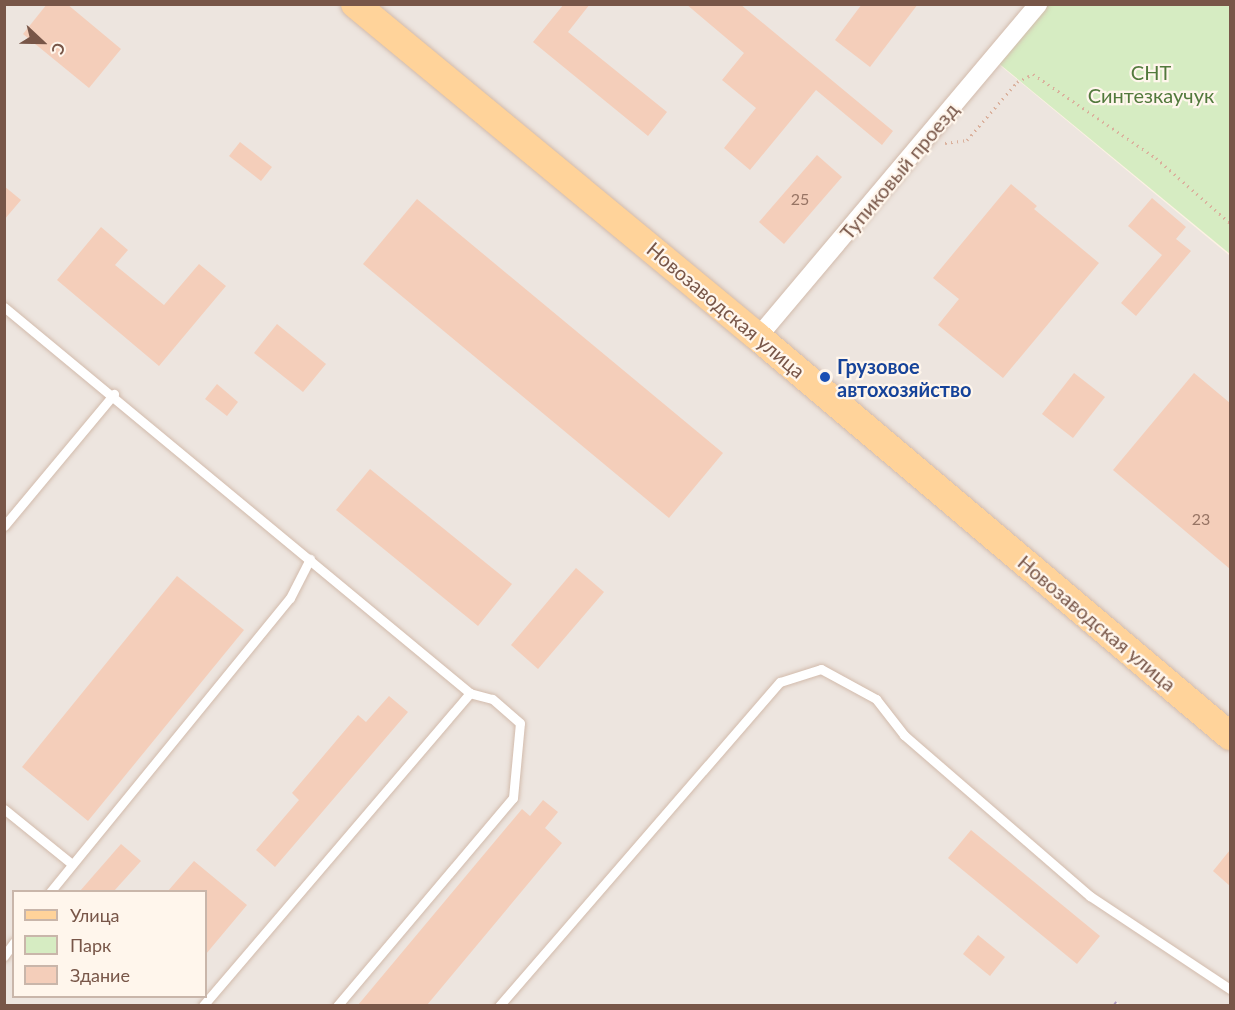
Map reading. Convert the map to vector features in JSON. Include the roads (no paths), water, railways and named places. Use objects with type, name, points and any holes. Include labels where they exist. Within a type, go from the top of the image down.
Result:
[{"type":"main road","name":"Новозаводская улица","points":[[355,4],[759,337],[1230,736]]},
{"type":"street","name":"Тупиковый проезд","points":[[759,337],[923,145],[1038,4]]},
{"type":"lane","points":[[4,307],[114,394],[470,693],[492,699],[520,723],[513,798],[337,1005]]},
{"type":"lane","points":[[4,526],[114,394]]},
{"type":"lane","points":[[51,890],[290,598],[310,559]]},
{"type":"lane","points":[[499,1005],[780,682],[821,669],[876,699],[904,735],[1090,896],[1230,989]]},
{"type":"lane","points":[[203,1005],[470,693]]},
{"type":"lane","points":[[4,809],[72,864]]},
{"type":"place","name":"Грузовое автохозяйство","points":[[825,377]]},
{"type":"park label","name":"СНТ Синтезкаучук","points":[[1151,84]]}]
